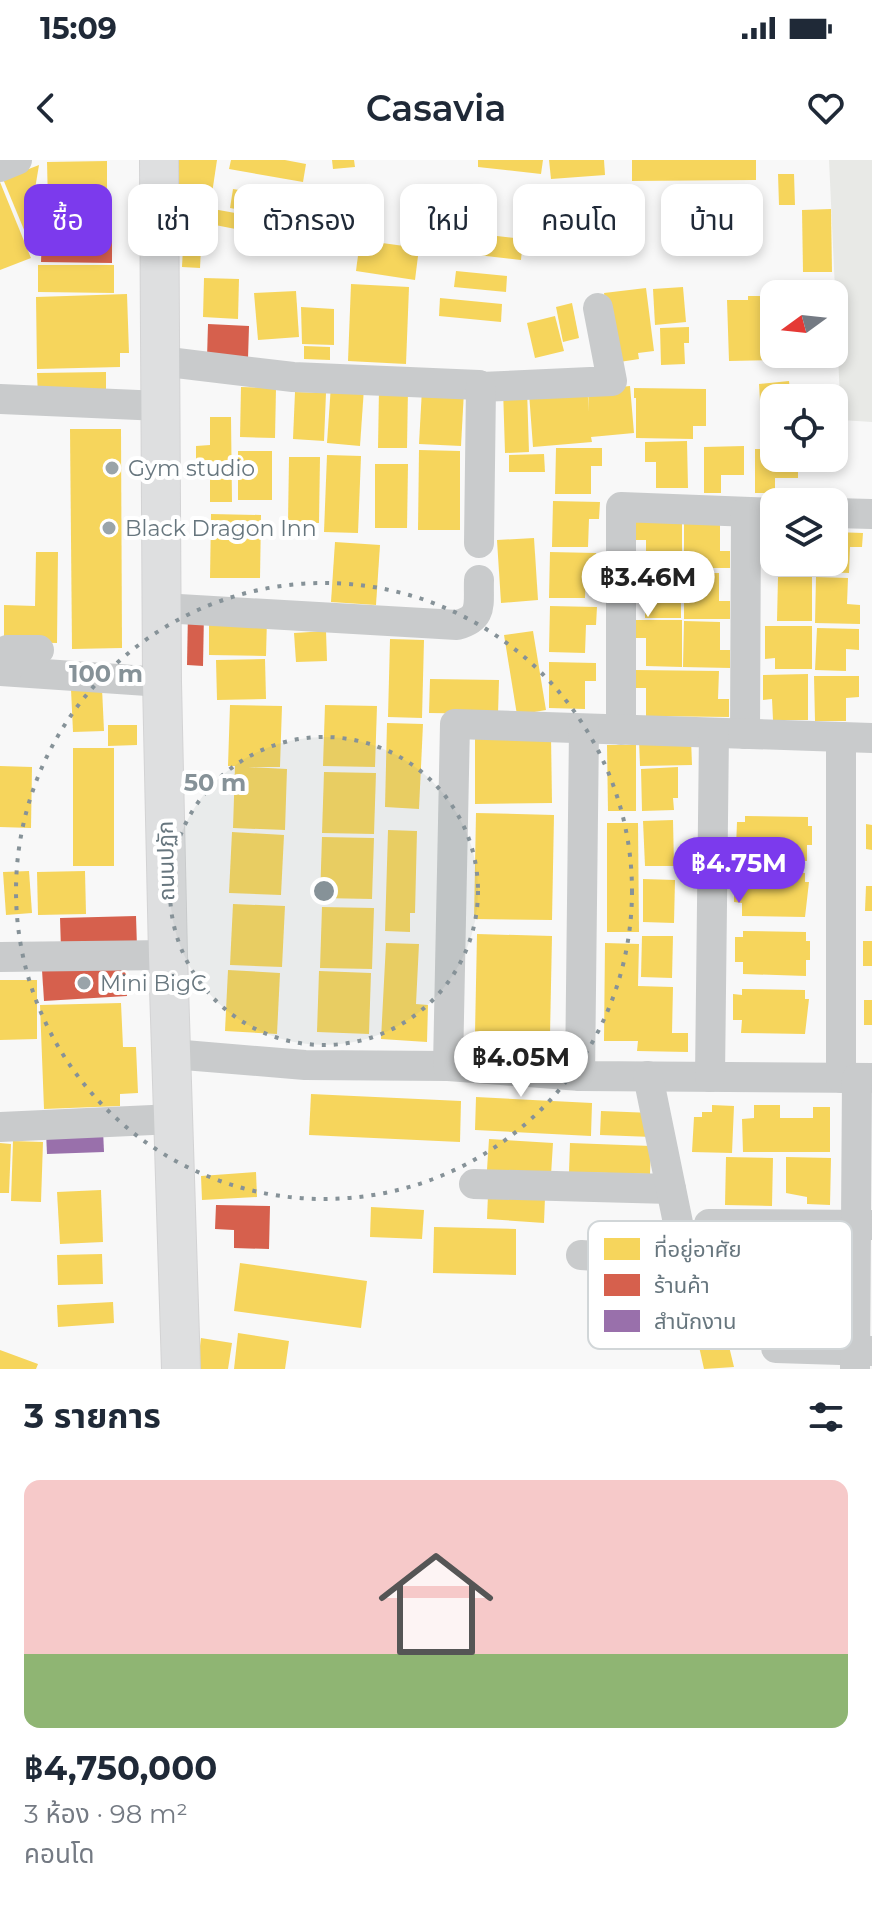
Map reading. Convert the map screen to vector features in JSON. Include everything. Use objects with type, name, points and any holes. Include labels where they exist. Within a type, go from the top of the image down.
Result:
[{"type":"main road","name":"ถนนปฏัก","points":[[159,160],[162,682],[181,1369]]},
{"type":"street","points":[[0,167],[17,160]]},
{"type":"street","points":[[160,361],[293,377],[481,387],[612,381],[598,308]]},
{"type":"street","points":[[479,543],[481,387]]},
{"type":"street","points":[[0,399],[161,406]]},
{"type":"street","points":[[621,730],[621,507],[760,513],[745,734]]},
{"type":"street","points":[[848,513],[872,514]]},
{"type":"street","points":[[162,608],[457,625],[470,622],[478,613],[479,580]]},
{"type":"street","points":[[39,650],[7,650],[3,671],[162,682]]},
{"type":"street","points":[[448,1066],[455,724],[872,738]]},
{"type":"street","points":[[580,1076],[584,729]]},
{"type":"street","points":[[710,1077],[714,733]]},
{"type":"street","points":[[785,1349],[861,1357],[864,1225],[841,737]]},
{"type":"street","points":[[0,957],[168,955]]},
{"type":"street","points":[[172,1054],[305,1065],[448,1066],[580,1076],[857,1078]]},
{"type":"street","points":[[648,1076],[678,1221]]},
{"type":"street","points":[[0,1127],[174,1119]]},
{"type":"street","points":[[474,1184],[671,1189]]},
{"type":"street","points":[[581,1255],[588,1255]]},
{"type":"shaded area","points":[[829,160],[872,160],[872,422],[848,420],[848,384],[839,384],[839,368],[848,368],[848,280],[835,280]]},
{"type":"building: ที่อยู่อาศัย","points":[[177,160],[217,160],[213,184],[179,184]]},
{"type":"building: ที่อยู่อาศัย","points":[[231,160],[285,160],[306,164],[303,182],[229,169]]},
{"type":"building: ที่อยู่อาศัย","points":[[332,160],[354,160],[355,167],[333,169]]},
{"type":"building: ที่อยู่อาศัย","points":[[478,160],[543,160],[541,174],[478,167]]},
{"type":"building: ที่อยู่อาศัย","points":[[549,160],[604,160],[605,175],[551,179]]},
{"type":"building: ที่อยู่อาศัย","points":[[632,160],[756,160],[756,180],[632,181]]},
{"type":"building: ที่อยู่อาศัย","points":[[107,161],[107,184],[48,184],[47,162]]},
{"type":"building: ที่อยู่อาศัย","points":[[39,165],[36,184],[24,184],[24,230],[3,179]]},
{"type":"building: ที่อยู่อาศัย","points":[[778,174],[794,174],[795,205],[779,205]]},
{"type":"building: ที่อยู่อาศัย","points":[[0,182],[24,241],[24,256],[31,258],[0,270]]},
{"type":"building: ที่อยู่อาศัย","points":[[233,189],[234,189],[234,209],[230,208]]},
{"type":"building: ที่อยู่อาศัย","points":[[831,209],[832,272],[803,272],[802,210]]},
{"type":"building: ที่อยู่อาศัย","points":[[218,210],[234,213],[234,229],[218,226]]},
{"type":"building: ที่อยู่อาศัย","points":[[497,236],[513,238],[513,256],[521,256],[521,260],[486,256],[497,256]]},
{"type":"building: ที่อยู่อาศัย","points":[[384,243],[400,245],[400,256],[418,256],[415,280],[356,271],[358,256],[384,256]]},
{"type":"building: ที่อยู่อาศัย","points":[[183,256],[201,256],[200,268],[182,267]]},
{"type":"building: ที่อยู่อาศัย","points":[[38,265],[114,265],[114,293],[38,292]]},
{"type":"building: ที่อยู่อาศัย","points":[[456,271],[507,276],[506,292],[454,287]]},
{"type":"building: ที่อยู่อาศัย","points":[[204,278],[239,279],[238,319],[203,317]]},
{"type":"building: ที่อยู่อาศัย","points":[[351,284],[409,287],[406,364],[348,361]]},
{"type":"building: ที่อยู่อาศัย","points":[[683,287],[686,322],[655,325],[653,289]]},
{"type":"building: ที่อยู่อาศัย","points":[[646,288],[654,351],[638,353],[639,359],[613,363],[604,293]]},
{"type":"building: ที่อยู่อาศัย","points":[[296,291],[299,337],[258,340],[254,293]]},
{"type":"building: ที่อยู่อาศัย","points":[[127,294],[129,353],[120,353],[120,367],[37,369],[36,297]]},
{"type":"building: ที่อยู่อาศัย","points":[[748,296],[760,296],[760,360],[729,361],[727,300],[748,300]]},
{"type":"building: ที่อยู่อาศัย","points":[[440,298],[502,304],[501,322],[439,316]]},
{"type":"building: ที่อยู่อาศัย","points":[[572,303],[579,338],[563,342],[556,307]]},
{"type":"building: ที่อยู่อาศัย","points":[[301,307],[334,309],[334,345],[302,344]]},
{"type":"building: ที่อยู่อาศัย","points":[[555,316],[564,351],[535,358],[527,323]]},
{"type":"building: ที่อยู่อาศัย","points":[[689,327],[689,343],[684,343],[685,364],[661,365],[660,328]]},
{"type":"building: ที่อยู่อาศัย","points":[[304,346],[330,347],[330,360],[304,359]]},
{"type":"building: ที่อยู่อาศัย","points":[[106,372],[106,389],[38,396],[37,373]]},
{"type":"building: ที่อยู่อาศัย","points":[[789,381],[789,384],[760,384],[760,402],[759,384]]},
{"type":"building: ที่อยู่อาศัย","points":[[331,385],[364,388],[360,446],[327,443]]},
{"type":"building: ที่อยู่อาศัย","points":[[587,385],[589,412],[588,390],[630,386],[634,433],[591,437],[592,442],[533,447],[529,393]]},
{"type":"building: ที่อยู่อาศัย","points":[[241,387],[276,388],[275,438],[240,437]]},
{"type":"building: ที่อยู่อาศัย","points":[[379,388],[408,388],[407,448],[378,448]]},
{"type":"building: ที่อยู่อาศัย","points":[[634,388],[706,389],[706,426],[693,426],[693,439],[636,438]]},
{"type":"building: ที่อยู่อาศัย","points":[[422,389],[464,391],[461,446],[419,444]]},
{"type":"building: ที่อยู่อาศัย","points":[[503,389],[527,389],[529,452],[505,453]]},
{"type":"building: ที่อยู่อาศัย","points":[[295,392],[326,393],[324,441],[293,439]]},
{"type":"building: ที่อยู่อาศัย","points":[[210,417],[231,417],[232,502],[210,502],[210,465],[196,465],[196,446],[210,445]]},
{"type":"building: ที่อยู่อาศัย","points":[[70,429],[121,429],[122,648],[72,649]]},
{"type":"building: ที่อยู่อาศัย","points":[[687,441],[688,488],[656,488],[656,462],[645,462],[645,442]]},
{"type":"building: ที่อยู่อาศัย","points":[[744,446],[744,475],[721,475],[721,493],[704,493],[704,447]]},
{"type":"building: ที่อยู่อาศัย","points":[[556,448],[602,448],[602,466],[591,466],[591,494],[555,494]]},
{"type":"building: ที่อยู่อาศัย","points":[[755,449],[760,449],[760,472],[798,472],[798,478],[775,478],[775,488],[760,488],[760,493],[755,493]]},
{"type":"building: ที่อยู่อาศัย","points":[[419,450],[460,451],[460,530],[418,530]]},
{"type":"building: ที่อยู่อาศัย","points":[[238,451],[272,451],[272,500],[238,500]]},
{"type":"building: ที่อยู่อาศัย","points":[[544,454],[545,472],[509,472],[509,455]]},
{"type":"building: ที่อยู่อาศัย","points":[[327,455],[361,456],[358,533],[324,532]]},
{"type":"building: ที่อยู่อาศัย","points":[[289,457],[320,457],[319,523],[288,523]]},
{"type":"building: ที่อยู่อาศัย","points":[[375,464],[408,464],[407,528],[375,528]]},
{"type":"building: ที่อยู่อาศัย","points":[[553,501],[600,502],[599,519],[589,519],[588,547],[552,547]]},
{"type":"building: ที่อยู่อาศัย","points":[[211,514],[261,515],[260,578],[210,578]]},
{"type":"building: ที่อยู่อาศัย","points":[[636,522],[682,522],[682,568],[646,568],[646,540],[636,540]]},
{"type":"building: ที่อยู่อาศัย","points":[[684,522],[720,522],[720,551],[730,551],[730,568],[684,568]]},
{"type":"building: ที่อยู่อาศัย","points":[[848,532],[863,533],[862,547],[850,547],[849,573]]},
{"type":"building: ที่อยู่อาศัย","points":[[534,538],[538,600],[501,603],[497,540]]},
{"type":"building: ที่อยู่อาศัย","points":[[335,542],[380,545],[376,605],[331,602]]},
{"type":"building: ที่อยู่อาศัย","points":[[36,552],[58,552],[57,643],[4,642],[4,605],[35,606]]},
{"type":"building: ที่อยู่อาศัย","points":[[550,552],[596,553],[596,570],[586,570],[585,598],[549,598]]},
{"type":"building: ที่อยู่อาศัย","points":[[635,571],[681,571],[681,618],[645,618],[645,589],[634,589]]},
{"type":"building: ที่อยู่อาศัย","points":[[684,573],[719,573],[719,601],[730,601],[730,619],[684,619]]},
{"type":"building: ที่อยู่อาศัย","points":[[778,577],[812,577],[812,621],[777,621]]},
{"type":"building: ที่อยู่อาศัย","points":[[816,577],[848,578],[847,604],[860,605],[860,624],[815,623]]},
{"type":"building: ที่อยู่อาศัย","points":[[550,606],[597,607],[596,625],[586,625],[585,653],[549,652]]},
{"type":"building: ที่อยู่อาศัย","points":[[209,617],[267,618],[266,656],[209,655]]},
{"type":"building: ที่อยู่อาศัย","points":[[635,620],[682,620],[682,667],[646,666],[646,638],[635,638]]},
{"type":"building: ที่อยู่อาศัย","points":[[684,621],[720,622],[720,650],[730,650],[730,668],[683,667]]},
{"type":"building: ที่อยู่อาศัย","points":[[765,626],[812,626],[812,669],[775,669],[775,658],[765,659]]},
{"type":"building: ที่อยู่อาศัย","points":[[817,628],[859,629],[859,650],[846,649],[846,671],[815,670]]},
{"type":"building: ที่อยู่อาศัย","points":[[326,631],[327,661],[296,662],[294,633]]},
{"type":"building: ที่อยู่อาศัย","points":[[533,631],[546,710],[517,715],[504,635]]},
{"type":"building: ที่อยู่อาศัย","points":[[390,639],[424,640],[422,718],[388,717]]},
{"type":"building: ที่อยู่อาศัย","points":[[265,659],[266,699],[217,700],[216,660]]},
{"type":"building: ที่อยู่อาศัย","points":[[549,662],[596,663],[596,681],[585,681],[585,709],[549,708]]},
{"type":"building: ที่อยู่อาศัย","points":[[635,670],[719,671],[718,699],[729,699],[729,717],[646,716],[646,688],[635,688]]},
{"type":"building: ที่อยู่อาศัย","points":[[808,674],[808,720],[773,720],[772,699],[763,700],[763,675]]},
{"type":"building: ที่อยู่อาศัย","points":[[814,676],[859,676],[859,697],[846,698],[846,721],[815,721]]},
{"type":"building: ที่อยู่อาศัย","points":[[430,679],[499,680],[498,714],[429,713]]},
{"type":"building: ที่อยู่อาศัย","points":[[102,688],[104,731],[73,732],[71,689]]},
{"type":"building: ที่อยู่อาศัย","points":[[230,705],[282,706],[280,767],[248,767],[287,769],[285,830],[233,828],[235,766],[228,766]]},
{"type":"building: ที่อยู่อาศัย","points":[[325,705],[377,706],[375,767],[323,766]]},
{"type":"building: ที่อยู่อาศัย","points":[[387,723],[423,724],[419,809],[385,807]]},
{"type":"building: ที่อยู่อาศัย","points":[[108,725],[137,725],[137,745],[108,746]]},
{"type":"building: ที่อยู่อาศัย","points":[[475,735],[551,735],[552,803],[475,804]]},
{"type":"building: ที่อยู่อาศัย","points":[[691,739],[692,765],[640,766],[639,740]]},
{"type":"building: ที่อยู่อาศัย","points":[[607,745],[636,745],[636,811],[608,811]]},
{"type":"building: ที่อยู่อาศัย","points":[[73,748],[114,748],[114,866],[73,866]]},
{"type":"building: ที่อยู่อาศัย","points":[[0,766],[32,767],[31,828],[0,827]]},
{"type":"building: ที่อยู่อาศัย","points":[[678,767],[678,798],[673,798],[674,810],[642,811],[641,769]]},
{"type":"building: ที่อยู่อาศัย","points":[[324,772],[376,773],[374,834],[322,833]]},
{"type":"building: ที่อยู่อาศัย","points":[[476,813],[554,815],[552,920],[474,919]]},
{"type":"building: ที่อยู่อาศัย","points":[[745,816],[808,817],[808,826],[812,826],[812,845],[807,845],[807,861],[744,860],[744,847],[736,847],[737,822],[745,822]]},
{"type":"building: ที่อยู่อาศัย","points":[[673,820],[674,866],[645,866],[643,821]]},
{"type":"building: ที่อยู่อาศัย","points":[[607,823],[638,823],[639,932],[607,932]]},
{"type":"building: ที่อยู่อาศัย","points":[[866,824],[872,825],[872,850],[866,849]]},
{"type":"building: ที่อยู่อาศัย","points":[[388,830],[417,831],[415,913],[410,913],[410,932],[385,931]]},
{"type":"building: ที่อยู่อาศัย","points":[[232,832],[284,835],[281,895],[229,893]]},
{"type":"building: ที่อยู่อาศัย","points":[[322,837],[374,838],[372,899],[320,898]]},
{"type":"building: ที่อยู่อาศัย","points":[[29,871],[32,913],[6,915],[3,872]]},
{"type":"building: ที่อยู่อาศัย","points":[[85,871],[86,914],[38,915],[37,872]]},
{"type":"building: ที่อยู่อาศัย","points":[[742,872],[805,873],[805,882],[809,882],[805,917],[742,916],[742,903],[734,902],[734,878],[742,878]]},
{"type":"building: ที่อยู่อาศัย","points":[[643,879],[675,880],[674,923],[643,922]]},
{"type":"building: ที่อยู่อาศัย","points":[[866,886],[872,886],[872,911],[865,911]]},
{"type":"building: ที่อยู่อาศัย","points":[[233,904],[285,906],[282,967],[230,965]]},
{"type":"building: ที่อยู่อาศัย","points":[[322,907],[374,908],[372,969],[320,968]]},
{"type":"building: ที่อยู่อาศัย","points":[[743,931],[806,932],[806,941],[810,941],[810,960],[806,960],[806,976],[743,974],[743,962],[735,962],[735,937],[743,937]]},
{"type":"building: ที่อยู่อาศัย","points":[[477,934],[552,936],[550,1035],[475,1033]]},
{"type":"building: ที่อยู่อาศัย","points":[[642,936],[673,936],[672,978],[641,977]]},
{"type":"building: ที่อยู่อาศัย","points":[[863,941],[872,941],[872,966],[863,966]]},
{"type":"building: ที่อยู่อาศัย","points":[[386,943],[419,944],[416,1004],[428,1005],[427,1042],[381,1039]]},
{"type":"building: ที่อยู่อาศัย","points":[[605,943],[639,944],[638,986],[673,987],[672,1033],[688,1033],[688,1052],[637,1051],[638,1041],[604,1041]]},
{"type":"building: ที่อยู่อาศัย","points":[[228,970],[280,973],[277,1034],[225,1031]]},
{"type":"building: ที่อยู่อาศัย","points":[[319,971],[371,973],[369,1034],[317,1032]]},
{"type":"building: ที่อยู่อาศัย","points":[[0,980],[37,980],[37,1039],[0,1040]]},
{"type":"building: ที่อยู่อาศัย","points":[[742,989],[805,990],[805,999],[809,999],[805,1034],[741,1033],[742,1020],[733,1020],[733,994],[742,995]]},
{"type":"building: ที่อยู่อาศัย","points":[[864,1000],[872,1000],[872,1025],[864,1025]]},
{"type":"building: ที่อยู่อาศัย","points":[[121,1003],[123,1047],[136,1047],[138,1093],[120,1094],[120,1106],[44,1109],[40,1005]]},
{"type":"building: ที่อยู่อาศัย","points":[[311,1094],[461,1101],[460,1142],[309,1135]]},
{"type":"building: ที่อยู่อาศัย","points":[[476,1097],[592,1103],[591,1136],[475,1130]]},
{"type":"building: ที่อยู่อาศัย","points":[[712,1105],[734,1106],[732,1153],[692,1152],[694,1117],[702,1117],[702,1112],[712,1112]]},
{"type":"building: ที่อยู่อาศัย","points":[[754,1105],[780,1105],[780,1118],[813,1118],[813,1107],[830,1107],[830,1152],[743,1152],[742,1119],[754,1118]]},
{"type":"building: ที่อยู่อาศัย","points":[[601,1111],[653,1113],[652,1137],[600,1135]]},
{"type":"building: ที่อยู่อาศัย","points":[[489,1139],[553,1143],[551,1175],[487,1170]]},
{"type":"building: ที่อยู่อาศัย","points":[[13,1141],[43,1142],[41,1202],[11,1201]]},
{"type":"building: ที่อยู่อาศัย","points":[[0,1143],[11,1144],[9,1193],[0,1193]]},
{"type":"building: ที่อยู่อาศัย","points":[[570,1143],[651,1146],[650,1174],[569,1172]]},
{"type":"building: ที่อยู่อาศัย","points":[[726,1157],[773,1158],[772,1206],[725,1205]]},
{"type":"building: ที่อยู่อาศัย","points":[[786,1157],[831,1158],[830,1205],[807,1204],[807,1197],[786,1193]]},
{"type":"building: ที่อยู่อาศัย","points":[[256,1172],[257,1197],[202,1200],[201,1176]]},
{"type":"building: ที่อยู่อาศัย","points":[[101,1190],[103,1242],[60,1244],[57,1192]]},
{"type":"building: ที่อยู่อาศัย","points":[[488,1194],[545,1197],[544,1223],[487,1219]]},
{"type":"building: ที่อยู่อาศัย","points":[[371,1207],[424,1210],[422,1239],[370,1237]]},
{"type":"building: ที่อยู่อาศัย","points":[[434,1227],[516,1229],[516,1275],[433,1273]]},
{"type":"building: ที่อยู่อาศัย","points":[[102,1254],[103,1284],[58,1285],[57,1255]]},
{"type":"building: ที่อยู่อาศัย","points":[[240,1263],[367,1281],[361,1328],[234,1311]]},
{"type":"building: ที่อยู่อาศัย","points":[[113,1302],[114,1323],[58,1327],[57,1305]]},
{"type":"building: ที่อยู่อาศัย","points":[[238,1333],[289,1341],[285,1369],[234,1369]]},
{"type":"building: ที่อยู่อาศัย","points":[[201,1338],[232,1343],[228,1369],[197,1369]]},
{"type":"building: ที่อยู่อาศัย","points":[[700,1349],[730,1349],[734,1367],[704,1369]]},
{"type":"building: ที่อยู่อาศัย","points":[[0,1350],[38,1364],[36,1369],[0,1369]]},
{"type":"building: ร้านค้า","points":[[41,256],[112,256],[112,263],[41,262]]},
{"type":"building: ร้านค้า","points":[[208,324],[249,326],[248,359],[207,358]]},
{"type":"building: ร้านค้า","points":[[188,612],[204,613],[203,666],[187,665]]},
{"type":"building: ร้านค้า","points":[[136,916],[137,948],[61,950],[60,918]]},
{"type":"building: ร้านค้า","name":"Mini BigC","points":[[125,965],[127,996],[44,1001],[42,970]]},
{"type":"building: ร้านค้า","points":[[216,1205],[270,1206],[269,1249],[234,1248],[234,1230],[215,1229]]},
{"type":"building: สำนักงาน","points":[[103,1130],[104,1152],[47,1154],[46,1132]]},
{"type":"place","name":"Gym studio","points":[[112,468]]},
{"type":"place","name":"Black Dragon Inn","points":[[109,528]]},
{"type":"place","name":"Mini BigC","points":[[84,983]]}]
